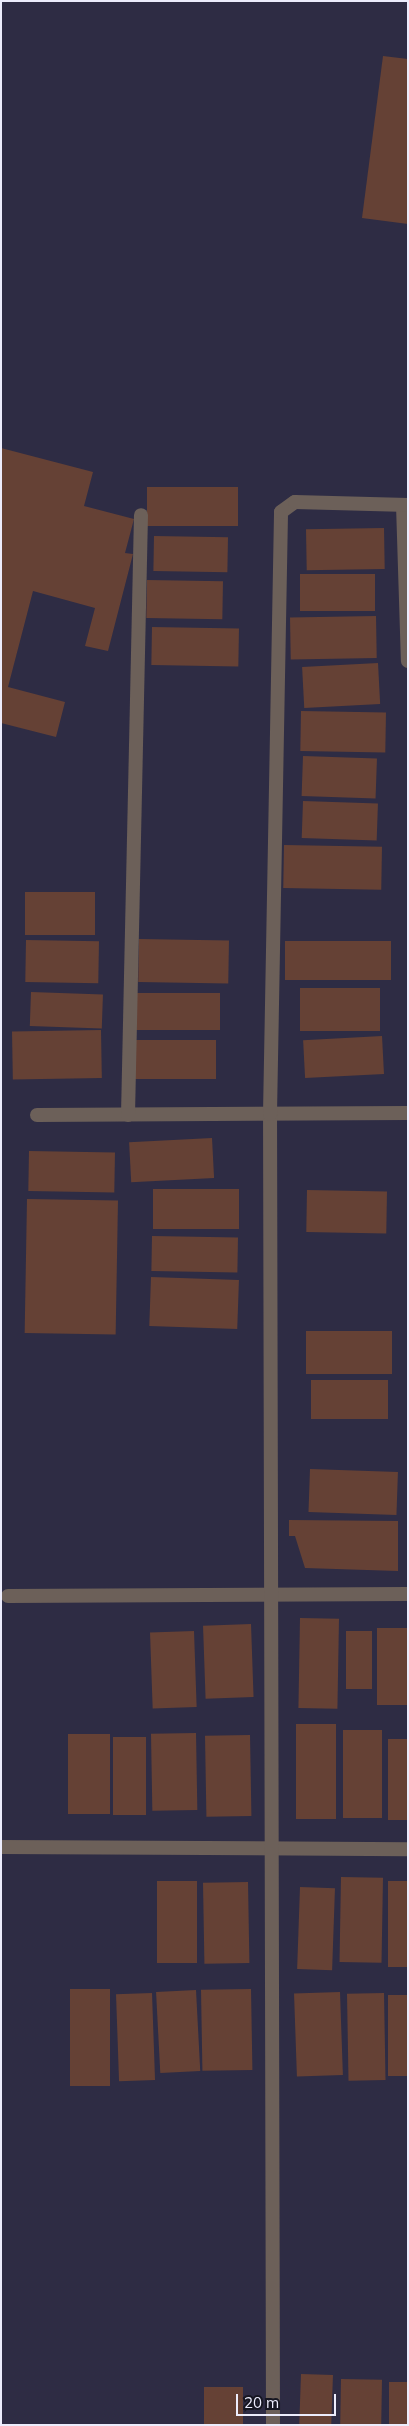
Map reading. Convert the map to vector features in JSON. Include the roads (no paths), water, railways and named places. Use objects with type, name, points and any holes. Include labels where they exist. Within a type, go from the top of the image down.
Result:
[{"type":"street","points":[[273,2425],[270,1114],[281,512],[294,502],[406,505],[408,661]]},
{"type":"street","points":[[128,1115],[141,515]]},
{"type":"street","points":[[37,1115],[408,1113]]},
{"type":"street","points":[[8,1596],[408,1594]]},
{"type":"street","points":[[1,1846],[408,1849]]}]
